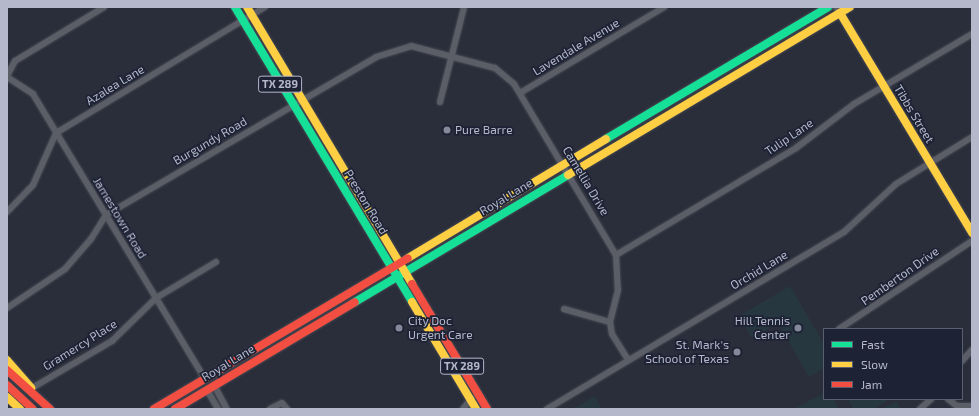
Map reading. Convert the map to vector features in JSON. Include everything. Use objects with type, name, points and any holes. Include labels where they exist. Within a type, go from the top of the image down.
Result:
[{"type":"main road","name":"Preston Road","points":[[235,7],[476,409]]},
{"type":"main road","name":"Preston Road","points":[[247,7],[487,409]]},
{"type":"main road","name":"Royal Lane","points":[[154,409],[399,261],[828,7]]},
{"type":"main road","name":"Royal Lane","points":[[175,409],[698,97],[838,10],[850,7]]},
{"type":"main road","name":"Tibbs Street","points":[[838,10],[972,233]]},
{"type":"main road","points":[[692,88],[698,97]]},
{"type":"main road","points":[[319,149],[328,144]]},
{"type":"main road","points":[[341,185],[349,179]]},
{"type":"main road","points":[[328,305],[334,314]]},
{"type":"main road","points":[[306,318],[312,328]]},
{"type":"main road","points":[[444,355],[450,347]]},
{"type":"main road","points":[[248,353],[254,362]]},
{"type":"main road","points":[[444,355],[455,354]]},
{"type":"main road","points":[[7,360],[50,409]]},
{"type":"main road","points":[[7,370],[50,409]]},
{"type":"main road","points":[[205,379],[210,388]]},
{"type":"main road","points":[[7,385],[33,409]]},
{"type":"main road","points":[[7,397],[20,409]]},
{"type":"street","points":[[7,77],[15,61],[104,7]]},
{"type":"street","name":"Azalea Lane","points":[[56,133],[265,7]]},
{"type":"street","points":[[440,102],[464,7]]},
{"type":"street","name":"Lavendale Avenue","points":[[520,93],[664,7]]},
{"type":"street","name":"Tulip Lane","points":[[616,255],[796,148],[844,111],[972,34]]},
{"type":"street","name":"Burgundy Road","points":[[7,308],[65,269],[91,239],[106,215],[293,105],[393,49],[423,47],[452,56]]},
{"type":"street","name":"Camellia Drive","points":[[452,56],[495,68],[508,77],[520,93],[563,165],[616,255],[618,290],[610,322]]},
{"type":"street","name":"Jamestown Road","points":[[7,77],[33,94],[205,379]]},
{"type":"street","points":[[7,212],[33,185],[56,133]]},
{"type":"street","name":"Orchid Lane","points":[[547,409],[844,232],[896,184],[972,137]]},
{"type":"street","name":"Pemberton Drive","points":[[842,328],[972,241]]},
{"type":"street","name":"Gramercy Place","points":[[32,388],[117,337],[156,298],[216,262]]},
{"type":"street","points":[[564,309],[610,322],[612,334],[628,360]]},
{"type":"street","points":[[963,360],[972,350]]},
{"type":"street","points":[[210,388],[218,409]]},
{"type":"street","points":[[210,388],[227,409]]},
{"type":"street","points":[[463,409],[477,392]]},
{"type":"street","points":[[920,409],[930,400]]},
{"type":"street","points":[[949,400],[957,406],[972,406]]},
{"type":"street","points":[[270,409],[281,403],[287,409]]},
{"type":"shaded area","name":"Hill Tennis Center","points":[[790,286],[823,342],[823,369],[809,377],[778,323],[752,338],[739,316]]},
{"type":"shaded area","points":[[823,394],[823,400],[834,400],[839,409],[793,409]]},
{"type":"shaded area","points":[[595,396],[602,409],[573,409]]},
{"type":"shaded area","points":[[849,400],[888,400],[875,409],[853,408]]},
{"type":"shaded area","points":[[896,401],[901,409],[882,409]]},
{"type":"traffic: fast","points":[[235,7],[412,302]]},
{"type":"traffic: fast","points":[[606,139],[828,7]]},
{"type":"traffic: fast","points":[[355,302],[568,175]]},
{"type":"traffic: slow","points":[[247,7],[412,284]]},
{"type":"traffic: slow","points":[[568,175],[850,7]]},
{"type":"traffic: slow","points":[[840,13],[972,233]]},
{"type":"traffic: slow","points":[[408,258],[606,139]]},
{"type":"traffic: slow","points":[[412,302],[476,409]]},
{"type":"traffic: slow","points":[[7,360],[31,388]]},
{"type":"traffic: slow","points":[[7,397],[20,409]]},
{"type":"traffic: jam","points":[[154,409],[408,258]]},
{"type":"traffic: jam","points":[[412,284],[487,409]]},
{"type":"traffic: jam","points":[[175,409],[355,302]]},
{"type":"traffic: jam","points":[[7,370],[50,409]]},
{"type":"traffic: jam","points":[[7,385],[33,409]]},
{"type":"place","name":"Pure Barre","points":[[447,130]]},
{"type":"place","name":"City Doc Urgent Care","points":[[399,328]]},
{"type":"place","name":"Hill Tennis Center","points":[[798,328]]},
{"type":"place","name":"St. Mark's School of Texas","points":[[737,352]]}]
